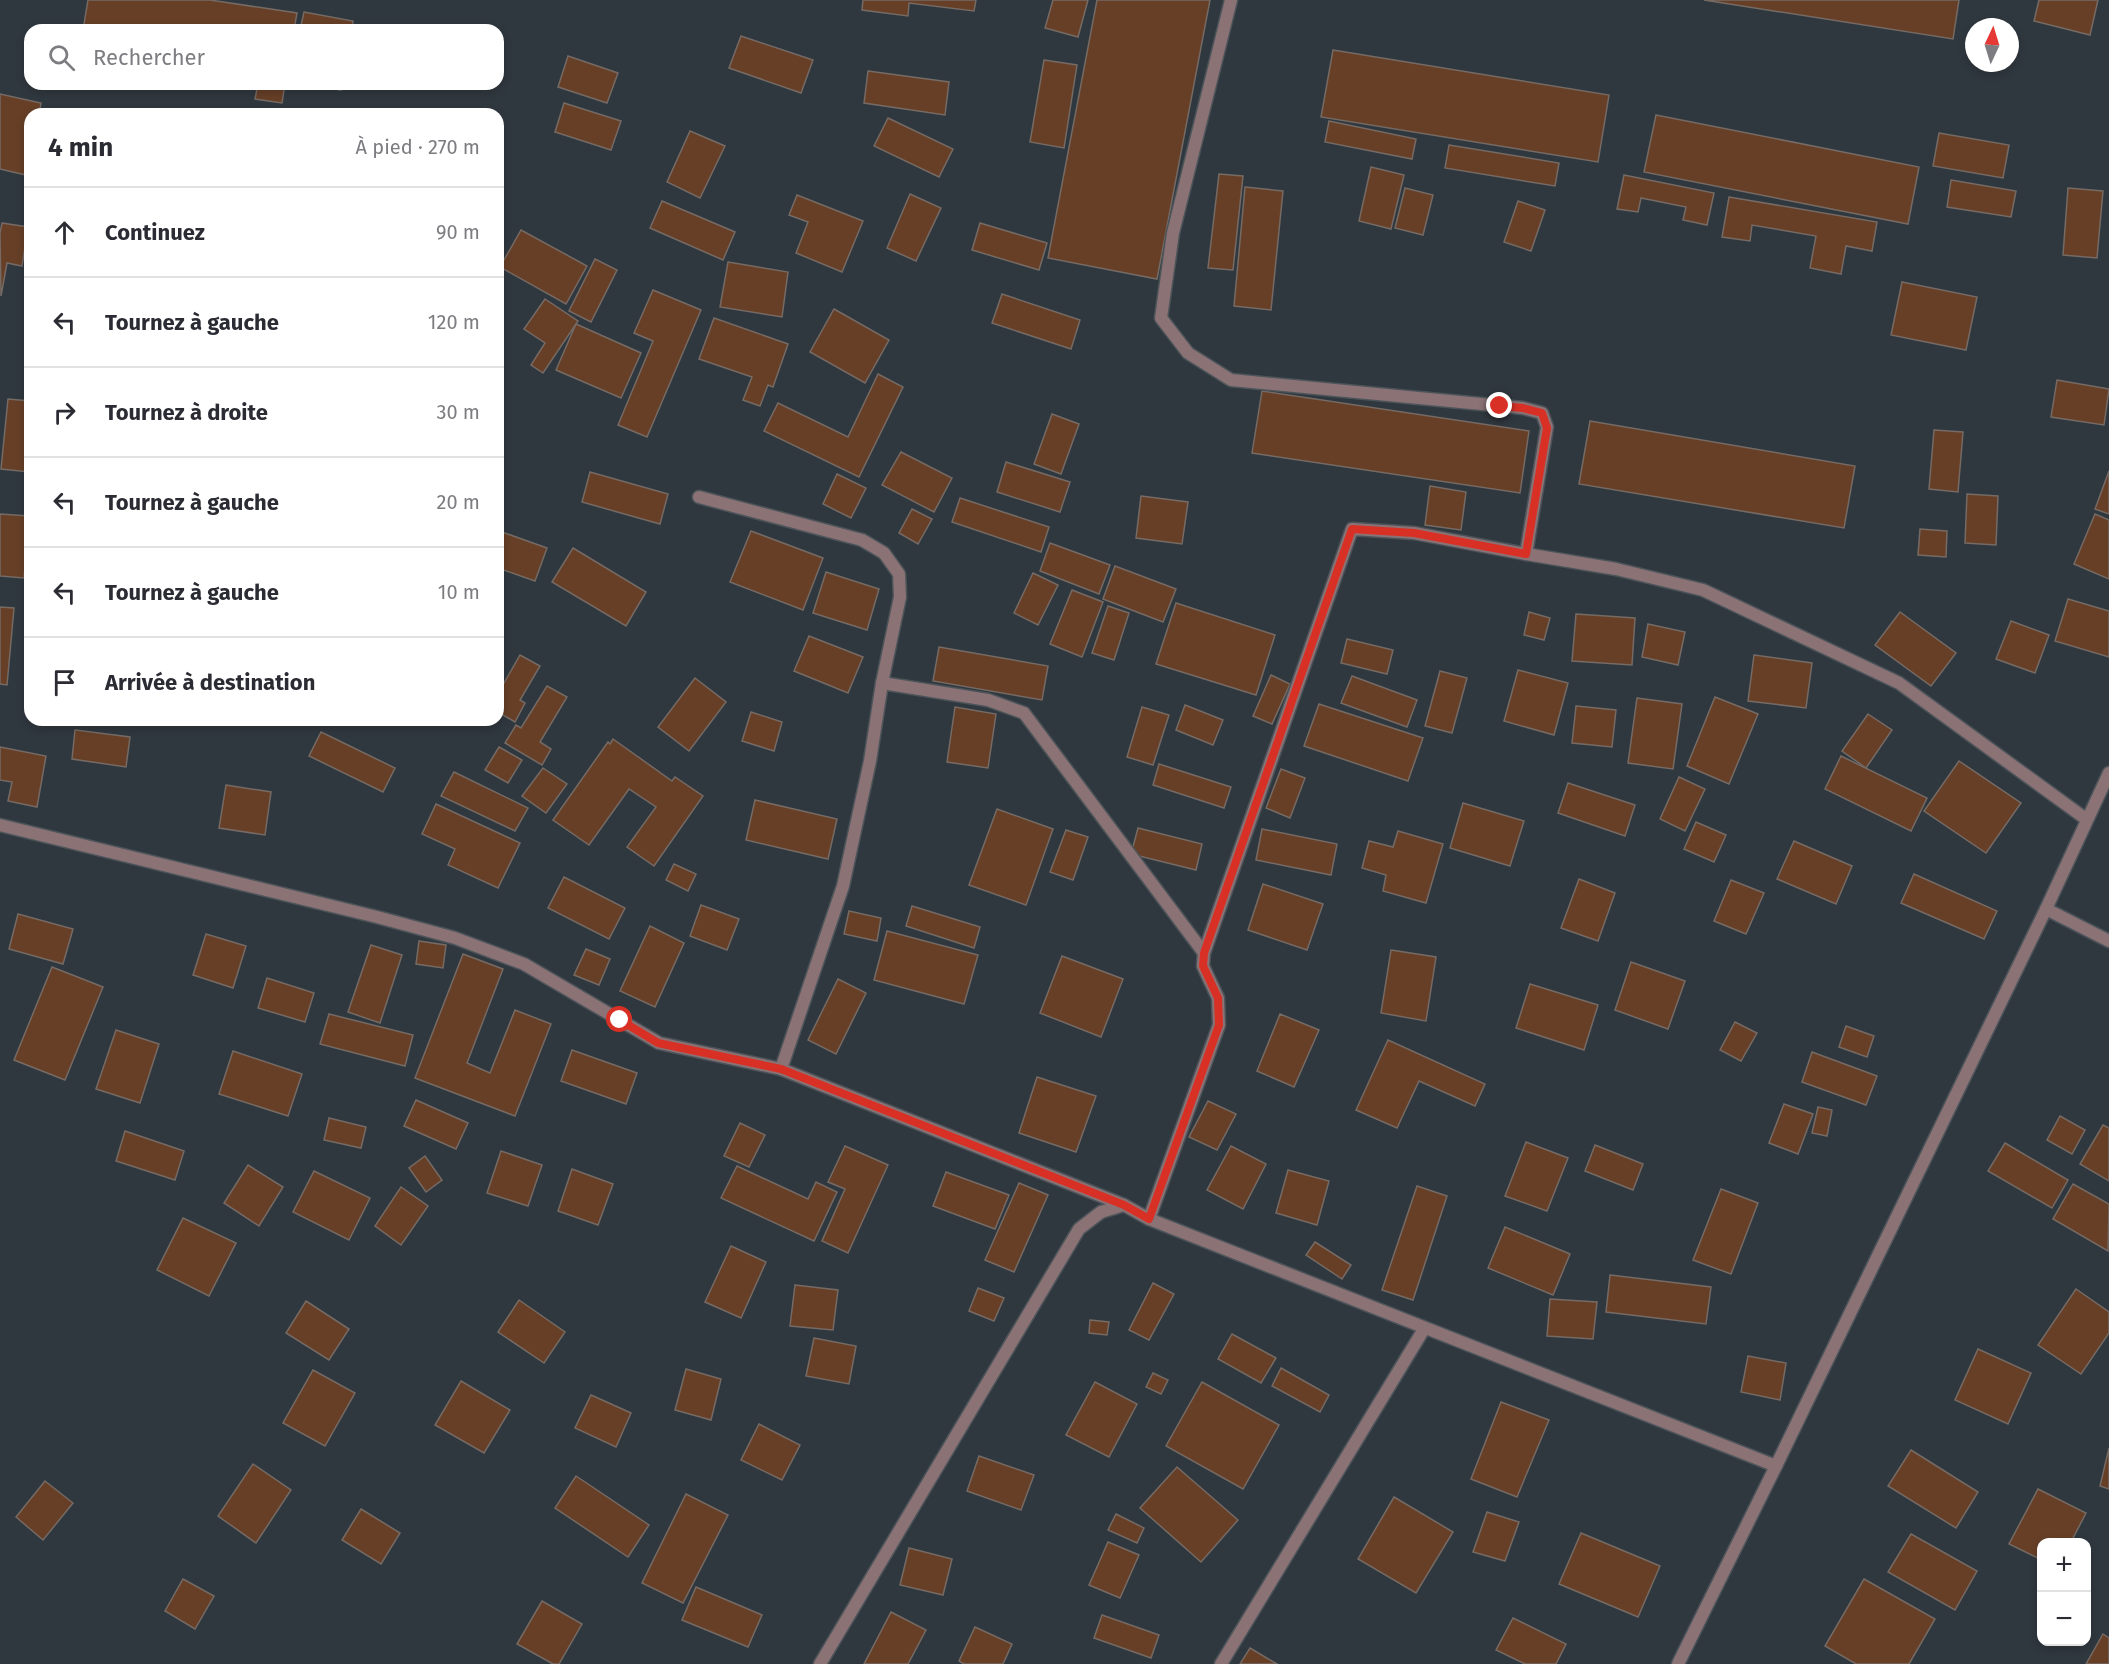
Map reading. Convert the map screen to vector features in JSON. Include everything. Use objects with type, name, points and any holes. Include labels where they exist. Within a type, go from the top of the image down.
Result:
[{"type":"street","points":[[1231,0],[1173,234],[1161,318],[1188,353],[1231,380],[1523,408],[1542,413],[1547,428],[1526,554]]},
{"type":"street","points":[[699,497],[862,540],[884,553],[898,574],[900,597],[882,683],[870,761],[843,886],[781,1069]]},
{"type":"street","points":[[1149,1219],[1219,1025],[1218,998],[1203,966],[1204,953],[1352,529],[1414,533],[1617,569],[1703,590],[1899,683],[2086,819]]},
{"type":"street","points":[[882,683],[988,700],[1024,713],[1204,953]]},
{"type":"street","points":[[1678,1664],[2046,909],[2109,773]]},
{"type":"street","points":[[0,825],[366,914],[455,938],[524,964],[658,1043],[781,1069],[1124,1205],[1149,1219],[1424,1329],[1776,1466]]},
{"type":"street","points":[[2046,909],[2109,941]]},
{"type":"street","points":[[820,1664],[1079,1229],[1101,1212],[1124,1205]]},
{"type":"street","points":[[1221,1664],[1424,1329]]},
{"type":"building","points":[[88,0],[210,0],[297,13],[295,24],[84,24]]},
{"type":"building","points":[[863,0],[976,0],[974,11],[909,3],[908,16],[862,10]]},
{"type":"building","points":[[1053,0],[1088,0],[1078,37],[1045,28]]},
{"type":"building","points":[[1097,0],[1210,0],[1157,279],[1048,258]]},
{"type":"building","points":[[1704,0],[1959,0],[1953,39]]},
{"type":"building","points":[[2039,0],[2098,0],[2090,35],[2034,21]]},
{"type":"building","points":[[304,12],[353,21],[353,24],[301,24]]},
{"type":"building","points":[[741,36],[813,60],[801,93],[729,68]]},
{"type":"building","points":[[1333,50],[1609,95],[1598,162],[1321,117]]},
{"type":"building","points":[[568,56],[618,73],[607,103],[558,87]]},
{"type":"building","points":[[1044,60],[1077,65],[1064,148],[1030,142]]},
{"type":"building","points":[[868,71],[949,82],[945,115],[864,103]]},
{"type":"building","points":[[257,90],[284,90],[282,103],[255,99]]},
{"type":"building","points":[[0,94],[41,103],[40,108],[24,108],[24,175],[0,169]]},
{"type":"building","points":[[564,103],[621,121],[611,150],[555,132]]},
{"type":"building","points":[[1656,115],[1919,167],[1908,224],[1644,172]]},
{"type":"building","points":[[888,118],[953,149],[939,177],[874,146]]},
{"type":"building","points":[[1329,121],[1416,139],[1412,159],[1325,142]]},
{"type":"building","points":[[690,131],[725,146],[700,198],[667,182]]},
{"type":"building","points":[[1939,133],[2009,145],[2003,178],[1933,166]]},
{"type":"building","points":[[1449,145],[1559,163],[1555,186],[1445,168]]},
{"type":"building","points":[[1371,167],[1404,175],[1391,229],[1359,221]]},
{"type":"building","points":[[1219,174],[1243,176],[1233,270],[1208,268]]},
{"type":"building","points":[[1624,175],[1714,193],[1707,225],[1683,220],[1686,207],[1641,198],[1638,212],[1617,209]]},
{"type":"building","points":[[1951,180],[2016,191],[2011,217],[1947,207]]},
{"type":"building","points":[[1245,187],[1283,191],[1271,310],[1234,306]]},
{"type":"building","points":[[1405,188],[1433,195],[1423,235],[1395,228]]},
{"type":"building","points":[[2068,188],[2103,191],[2097,258],[2063,255]]},
{"type":"building","points":[[910,194],[941,208],[916,261],[887,248]]},
{"type":"building","points":[[797,195],[863,221],[842,272],[796,253],[808,222],[789,215]]},
{"type":"building","points":[[1729,197],[1877,222],[1872,251],[1846,246],[1841,274],[1810,268],[1816,236],[1752,225],[1750,241],[1722,237]]},
{"type":"building","points":[[662,201],[735,232],[723,260],[650,228]]},
{"type":"building","points":[[1518,201],[1545,210],[1531,251],[1504,242]]},
{"type":"building","points":[[2,223],[24,226],[22,266],[7,263],[1,296],[0,233]]},
{"type":"building","points":[[980,223],[1047,243],[1039,270],[972,250]]},
{"type":"building","points":[[521,230],[587,266],[566,304],[504,269],[504,260]]},
{"type":"building","points":[[595,259],[617,270],[591,322],[569,311]]},
{"type":"building","points":[[728,262],[788,272],[782,317],[720,307]]},
{"type":"building","points":[[1902,282],[1977,297],[1966,350],[1891,335]]},
{"type":"building","points":[[653,290],[701,310],[647,437],[618,425],[653,341],[634,333]]},
{"type":"building","points":[[1002,294],[1080,320],[1071,349],[992,323]]},
{"type":"building","points":[[545,299],[578,321],[543,373],[531,365],[545,343],[524,329]]},
{"type":"building","points":[[834,309],[889,340],[865,383],[810,352]]},
{"type":"building","points":[[714,318],[788,344],[773,387],[768,385],[760,406],[743,400],[752,377],[699,359]]},
{"type":"building","points":[[576,324],[641,353],[621,398],[556,370]]},
{"type":"building","points":[[878,374],[903,387],[859,477],[764,431],[778,403],[848,437]]},
{"type":"building","points":[[2057,380],[2109,389],[2104,425],[2051,417]]},
{"type":"building","points":[[1262,391],[1529,431],[1520,493],[1252,453]]},
{"type":"building","points":[[8,399],[24,400],[24,471],[1,469]]},
{"type":"building","points":[[1052,414],[1079,424],[1061,474],[1034,464]]},
{"type":"building","points":[[1590,421],[1855,466],[1844,528],[1579,484]]},
{"type":"building","points":[[1934,430],[1963,432],[1958,492],[1929,489]]},
{"type":"building","points":[[901,452],[952,478],[934,512],[882,485]]},
{"type":"building","points":[[1006,462],[1070,482],[1060,512],[997,492]]},
{"type":"building","points":[[2109,471],[2109,514],[2095,509]]},
{"type":"building","points":[[590,472],[668,494],[660,524],[582,502]]},
{"type":"building","points":[[837,474],[866,488],[851,518],[823,504]]},
{"type":"building","points":[[1430,486],[1466,492],[1461,530],[1425,525]]},
{"type":"building","points":[[1967,494],[1998,496],[1996,545],[1965,543]]},
{"type":"building","points":[[1141,496],[1188,502],[1182,544],[1136,538]]},
{"type":"building","points":[[960,498],[1049,527],[1041,552],[952,522]]},
{"type":"building","points":[[912,509],[932,519],[918,544],[899,533]]},
{"type":"building","points":[[0,514],[24,516],[24,578],[0,576]]},
{"type":"building","points":[[2095,514],[2109,520],[2109,579],[2074,564]]},
{"type":"building","points":[[1920,529],[1947,531],[1946,557],[1918,555]]},
{"type":"building","points":[[751,531],[823,558],[803,610],[730,582]]},
{"type":"building","points":[[504,533],[547,548],[535,581],[504,570]]},
{"type":"building","points":[[1050,543],[1110,565],[1099,594],[1040,571]]},
{"type":"building","points":[[573,548],[646,592],[626,626],[552,582]]},
{"type":"building","points":[[1115,566],[1176,589],[1163,622],[1103,599]]},
{"type":"building","points":[[826,572],[879,589],[867,630],[813,613]]},
{"type":"building","points":[[1033,573],[1058,585],[1038,625],[1014,613]]},
{"type":"building","points":[[1072,590],[1103,602],[1082,657],[1050,644]]},
{"type":"building","points":[[2068,599],[2109,611],[2109,657],[2055,641]]},
{"type":"building","points":[[1176,603],[1275,635],[1256,695],[1156,664]]},
{"type":"building","points":[[1108,606],[1129,613],[1114,660],[1092,653]]},
{"type":"building","points":[[0,607],[14,608],[7,685],[0,684]]},
{"type":"building","points":[[1529,612],[1550,618],[1544,640],[1524,635]]},
{"type":"building","points":[[1900,612],[1956,653],[1931,686],[1875,645]]},
{"type":"building","points":[[1576,614],[1635,618],[1632,665],[1572,661]]},
{"type":"building","points":[[2011,621],[2049,635],[2035,673],[1996,659]]},
{"type":"building","points":[[1648,624],[1685,632],[1678,665],[1642,657]]},
{"type":"building","points":[[809,636],[863,657],[848,693],[794,671]]},
{"type":"building","points":[[1347,639],[1393,650],[1387,674],[1341,663]]},
{"type":"building","points":[[939,647],[1048,666],[1042,700],[933,681]]},
{"type":"building","points":[[520,655],[540,666],[520,700],[525,703],[515,722],[504,716],[504,683]]},
{"type":"building","points":[[1754,655],[1812,663],[1806,708],[1748,701]]},
{"type":"building","points":[[1518,670],[1568,683],[1554,735],[1504,721]]},
{"type":"building","points":[[1440,671],[1467,678],[1452,733],[1425,726]]},
{"type":"building","points":[[1271,675],[1290,684],[1272,724],[1253,716]]},
{"type":"building","points":[[1352,676],[1417,700],[1407,727],[1341,703]]},
{"type":"building","points":[[695,678],[726,702],[689,751],[658,727]]},
{"type":"building","points":[[547,686],[567,697],[540,742],[551,749],[542,765],[505,743],[516,725],[521,728]]},
{"type":"building","points":[[1715,697],[1758,714],[1729,784],[1687,766]]},
{"type":"building","points":[[1637,698],[1682,704],[1673,769],[1628,763]]},
{"type":"building","points":[[1319,704],[1423,738],[1408,781],[1304,746]]},
{"type":"building","points":[[1185,705],[1223,720],[1213,745],[1176,730]]},
{"type":"building","points":[[1576,706],[1616,710],[1612,747],[1572,743]]},
{"type":"building","points":[[955,707],[996,714],[988,768],[947,762]]},
{"type":"building","points":[[1142,707],[1169,715],[1153,765],[1127,757]]},
{"type":"building","points":[[751,712],[782,722],[774,751],[742,741]]},
{"type":"building","points":[[1868,714],[1892,730],[1866,768],[1842,751]]},
{"type":"building","points":[[75,730],[130,737],[126,767],[72,759]]},
{"type":"building","points":[[321,732],[395,768],[383,792],[309,756]]},
{"type":"building","points":[[613,739],[672,781],[675,777],[703,796],[654,866],[627,847],[656,807],[629,789],[589,845],[553,820],[608,742],[610,744]]},
{"type":"building","points":[[0,747],[46,756],[37,807],[8,801],[12,782],[0,780]]},
{"type":"building","points":[[499,747],[522,760],[508,783],[485,770]]},
{"type":"building","points":[[1841,756],[1927,798],[1911,831],[1825,789]]},
{"type":"building","points":[[1959,761],[2021,803],[1986,853],[1924,811]]},
{"type":"building","points":[[1159,764],[1231,787],[1224,808],[1153,785]]},
{"type":"building","points":[[543,768],[567,784],[546,813],[522,796]]},
{"type":"building","points":[[1281,769],[1305,778],[1290,818],[1266,808]]},
{"type":"building","points":[[454,772],[528,808],[515,831],[441,796]]},
{"type":"building","points":[[1679,777],[1705,789],[1685,831],[1660,819]]},
{"type":"building","points":[[1568,783],[1635,805],[1625,836],[1558,813]]},
{"type":"building","points":[[226,785],[271,792],[265,835],[219,828]]},
{"type":"building","points":[[755,800],[837,819],[828,859],[746,840]]},
{"type":"building","points":[[1463,803],[1524,821],[1510,866],[1450,848]]},
{"type":"building","points":[[436,804],[520,843],[498,888],[448,865],[455,849],[422,834]]},
{"type":"building","points":[[997,809],[1053,829],[1026,905],[969,885]]},
{"type":"building","points":[[1696,822],[1726,835],[1714,862],[1684,849]]},
{"type":"building","points":[[1138,828],[1202,844],[1196,870],[1131,854]]},
{"type":"building","points":[[1262,829],[1337,844],[1331,875],[1256,860]]},
{"type":"building","points":[[1066,830],[1088,837],[1073,880],[1050,872]]},
{"type":"building","points":[[1398,831],[1443,844],[1426,903],[1383,891],[1386,875],[1362,868],[1369,841],[1393,847]]},
{"type":"building","points":[[1794,841],[1852,866],[1836,904],[1777,879]]},
{"type":"building","points":[[674,864],[696,874],[688,891],[666,880]]},
{"type":"building","points":[[1914,874],[1997,911],[1984,939],[1901,903]]},
{"type":"building","points":[[564,877],[625,908],[609,939],[548,908]]},
{"type":"building","points":[[1579,879],[1615,893],[1598,941],[1561,928]]},
{"type":"building","points":[[1731,880],[1764,893],[1746,934],[1714,921]]},
{"type":"building","points":[[1263,884],[1323,904],[1307,950],[1248,930]]},
{"type":"building","points":[[701,905],[739,919],[727,950],[690,936]]},
{"type":"building","points":[[912,906],[980,927],[974,948],[906,926]]},
{"type":"building","points":[[849,911],[881,918],[877,941],[844,934]]},
{"type":"building","points":[[18,914],[73,929],[63,964],[9,949]]},
{"type":"building","points":[[650,926],[684,943],[655,1007],[620,991]]},
{"type":"building","points":[[887,931],[978,955],[964,1004],[874,980]]},
{"type":"building","points":[[206,934],[246,946],[233,988],[193,975]]},
{"type":"building","points":[[419,941],[446,945],[443,968],[416,964]]},
{"type":"building","points":[[371,945],[402,955],[380,1023],[348,1012]]},
{"type":"building","points":[[586,949],[610,959],[599,985],[574,975]]},
{"type":"building","points":[[1391,950],[1436,957],[1426,1021],[1381,1013]]},
{"type":"building","points":[[463,954],[503,969],[467,1063],[490,1073],[515,1010],[551,1024],[515,1116],[415,1078]]},
{"type":"building","points":[[1062,956],[1123,979],[1101,1037],[1040,1013]]},
{"type":"building","points":[[1631,962],[1685,981],[1668,1029],[1615,1010]]},
{"type":"building","points":[[52,967],[103,987],[65,1080],[14,1060]]},
{"type":"building","points":[[267,978],[314,993],[305,1022],[258,1008]]},
{"type":"building","points":[[838,979],[866,993],[836,1054],[808,1040]]},
{"type":"building","points":[[1530,984],[1598,1005],[1584,1050],[1516,1028]]},
{"type":"building","points":[[329,1014],[413,1035],[405,1066],[320,1044]]},
{"type":"building","points":[[1280,1014],[1319,1030],[1294,1087],[1257,1071]]},
{"type":"building","points":[[1735,1022],[1757,1033],[1741,1061],[1720,1050]]},
{"type":"building","points":[[1846,1026],[1874,1036],[1867,1057],[1839,1047]]},
{"type":"building","points":[[116,1030],[159,1044],[140,1103],[96,1089]]},
{"type":"building","points":[[1388,1040],[1485,1084],[1475,1106],[1419,1081],[1397,1128],[1356,1110]]},
{"type":"building","points":[[572,1050],[637,1073],[626,1104],[561,1081]]},
{"type":"building","points":[[233,1051],[302,1074],[288,1116],[219,1094]]},
{"type":"building","points":[[1812,1052],[1877,1076],[1866,1105],[1802,1082]]},
{"type":"building","points":[[1037,1077],[1096,1096],[1076,1152],[1019,1133]]},
{"type":"building","points":[[416,1100],[468,1123],[456,1149],[404,1126]]},
{"type":"building","points":[[1208,1101],[1236,1114],[1217,1150],[1189,1137]]},
{"type":"building","points":[[1784,1104],[1813,1114],[1798,1154],[1769,1143]]},
{"type":"building","points":[[1818,1107],[1832,1110],[1827,1136],[1812,1133]]},
{"type":"building","points":[[2060,1116],[2085,1130],[2072,1154],[2047,1140]]},
{"type":"building","points":[[329,1118],[366,1127],[361,1148],[324,1140]]},
{"type":"building","points":[[740,1123],[765,1135],[749,1167],[724,1156]]},
{"type":"building","points":[[2103,1125],[2109,1128],[2109,1181],[2080,1164]]},
{"type":"building","points":[[125,1131],[184,1151],[175,1180],[116,1161]]},
{"type":"building","points":[[1526,1142],[1568,1158],[1547,1211],[1505,1196]]},
{"type":"building","points":[[2005,1143],[2068,1180],[2052,1208],[1988,1171]]},
{"type":"building","points":[[1595,1145],[1643,1164],[1633,1190],[1585,1171]]},
{"type":"building","points":[[845,1146],[888,1165],[848,1253],[822,1241],[845,1189],[828,1182]]},
{"type":"building","points":[[1231,1146],[1266,1164],[1243,1209],[1207,1190]]},
{"type":"building","points":[[501,1151],[542,1165],[528,1206],[487,1193]]},
{"type":"building","points":[[425,1156],[442,1180],[426,1192],[409,1168]]},
{"type":"building","points":[[248,1165],[283,1187],[259,1226],[224,1203]]},
{"type":"building","points":[[737,1166],[808,1199],[816,1182],[837,1192],[814,1241],[721,1198]]},
{"type":"building","points":[[572,1169],[613,1184],[598,1225],[558,1211]]},
{"type":"building","points":[[1288,1170],[1329,1181],[1317,1225],[1276,1213]]},
{"type":"building","points":[[314,1171],[370,1198],[349,1240],[293,1212]]},
{"type":"building","points":[[946,1172],[1009,1195],[995,1229],[933,1206]]},
{"type":"building","points":[[1019,1183],[1048,1195],[1014,1272],[985,1260]]},
{"type":"building","points":[[2073,1184],[2109,1204],[2108,1251],[2053,1219]]},
{"type":"building","points":[[1417,1186],[1447,1196],[1413,1300],[1382,1290]]},
{"type":"building","points":[[401,1187],[428,1206],[401,1245],[375,1226]]},
{"type":"building","points":[[1721,1189],[1758,1203],[1731,1274],[1693,1260]]},
{"type":"building","points":[[183,1218],[236,1243],[209,1296],[157,1270]]},
{"type":"building","points":[[1505,1227],[1570,1254],[1553,1295],[1488,1268]]},
{"type":"building","points":[[1315,1242],[1351,1265],[1342,1279],[1306,1255]]},
{"type":"building","points":[[731,1246],[766,1262],[741,1318],[705,1302]]},
{"type":"building","points":[[1610,1275],[1711,1287],[1706,1324],[1606,1312]]},
{"type":"building","points":[[1153,1283],[1174,1294],[1149,1340],[1129,1330]]},
{"type":"building","points":[[795,1285],[838,1290],[833,1330],[790,1326]]},
{"type":"building","points":[[978,1288],[1004,1298],[994,1321],[969,1311]]},
{"type":"building","points":[[2076,1289],[2109,1312],[2109,1333],[2081,1374],[2038,1345]]},
{"type":"building","points":[[1550,1299],[1597,1302],[1593,1339],[1547,1336]]},
{"type":"building","points":[[519,1300],[565,1332],[544,1363],[498,1332]]},
{"type":"building","points":[[306,1301],[349,1329],[329,1360],[286,1333]]},
{"type":"building","points":[[1090,1320],[1109,1322],[1107,1335],[1089,1333]]},
{"type":"building","points":[[1232,1334],[1276,1358],[1261,1383],[1218,1359]]},
{"type":"building","points":[[814,1338],[856,1346],[849,1384],[806,1376]]},
{"type":"building","points":[[1978,1349],[2031,1373],[2008,1424],[1955,1400]]},
{"type":"building","points":[[1748,1356],[1786,1363],[1780,1400],[1741,1392]]},
{"type":"building","points":[[1281,1368],[1329,1395],[1320,1412],[1272,1386]]},
{"type":"building","points":[[686,1369],[721,1379],[711,1420],[675,1410]]},
{"type":"building","points":[[313,1370],[355,1393],[325,1446],[283,1423]]},
{"type":"building","points":[[1153,1373],[1168,1380],[1161,1394],[1146,1387]]},
{"type":"building","points":[[461,1381],[510,1410],[484,1453],[435,1425]]},
{"type":"building","points":[[1095,1382],[1137,1404],[1109,1457],[1066,1435]]},
{"type":"building","points":[[1202,1382],[1279,1425],[1243,1489],[1166,1446]]},
{"type":"building","points":[[591,1395],[631,1413],[616,1447],[575,1428]]},
{"type":"building","points":[[1501,1402],[1549,1420],[1517,1497],[1471,1479]]},
{"type":"building","points":[[759,1424],[800,1445],[782,1480],[741,1460]]},
{"type":"building","points":[[2109,1448],[2109,1489],[2100,1486]]},
{"type":"building","points":[[1911,1450],[1978,1492],[1956,1528],[1888,1486]]},
{"type":"building","points":[[979,1456],[1034,1475],[1021,1510],[967,1491]]},
{"type":"building","points":[[253,1464],[291,1490],[256,1543],[218,1516]]},
{"type":"building","points":[[1177,1467],[1238,1520],[1201,1562],[1140,1508]]},
{"type":"building","points":[[576,1476],[649,1525],[628,1557],[555,1508]]},
{"type":"building","points":[[45,1481],[73,1503],[43,1540],[16,1517]]},
{"type":"building","points":[[2038,1489],[2086,1513],[2073,1538],[2037,1538],[2037,1558],[2009,1544]]},
{"type":"building","points":[[686,1494],[728,1515],[683,1603],[642,1583]]},
{"type":"building","points":[[1394,1497],[1453,1532],[1416,1593],[1358,1559]]},
{"type":"building","points":[[361,1509],[400,1533],[381,1564],[342,1540]]},
{"type":"building","points":[[1487,1512],[1519,1522],[1505,1561],[1473,1552]]},
{"type":"building","points":[[1116,1514],[1144,1528],[1137,1543],[1108,1530]]},
{"type":"building","points":[[1581,1533],[1660,1566],[1638,1617],[1559,1584]]},
{"type":"building","points":[[1911,1534],[1977,1571],[1955,1610],[1888,1572]]},
{"type":"building","points":[[1108,1542],[1139,1555],[1120,1598],[1089,1585]]},
{"type":"building","points":[[909,1548],[952,1559],[943,1595],[900,1585]]},
{"type":"building","points":[[183,1579],[214,1596],[195,1629],[165,1611]]},
{"type":"building","points":[[1864,1579],[1935,1619],[1909,1664],[1856,1664],[1825,1646]]},
{"type":"building","points":[[696,1587],[762,1615],[748,1647],[682,1620]]},
{"type":"building","points":[[542,1601],[582,1624],[559,1664],[553,1664],[517,1644]]},
{"type":"building","points":[[891,1612],[926,1630],[908,1664],[864,1664]]},
{"type":"building","points":[[1102,1615],[1159,1635],[1151,1658],[1094,1638]]},
{"type":"building","points":[[1513,1618],[1566,1644],[1556,1664],[1525,1664],[1496,1650]]},
{"type":"building","points":[[975,1627],[1012,1644],[1003,1664],[964,1664],[959,1661]]},
{"type":"building","points":[[2103,1634],[2109,1638],[2109,1664],[2086,1664]]},
{"type":"building","points":[[1250,1648],[1277,1664],[1240,1664]]},
{"type":"route","points":[[620,1020],[658,1043],[781,1069],[1124,1205],[1149,1219],[1219,1025],[1218,998],[1203,966],[1204,953],[1317,623],[1352,529],[1414,533],[1526,554],[1547,428],[1542,413],[1523,408],[1500,406]]}]
